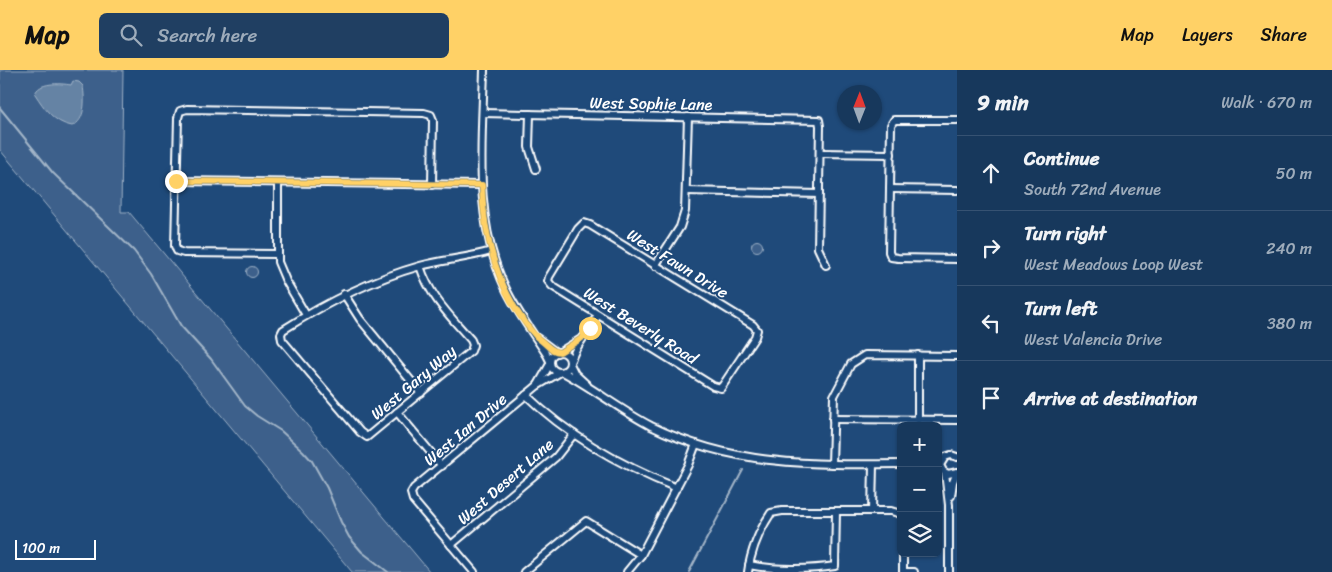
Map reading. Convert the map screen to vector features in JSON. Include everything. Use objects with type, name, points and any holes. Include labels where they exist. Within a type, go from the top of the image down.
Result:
[{"type":"street","points":[[484,70],[482,185],[486,228],[491,251],[508,293],[536,337],[553,370],[561,372],[589,388],[631,416],[666,433],[721,452],[758,460],[789,463],[897,464]]},
{"type":"street","points":[[277,254],[184,253],[177,251],[175,246],[176,181],[178,118],[180,111],[187,109],[424,113],[431,115],[433,120],[432,185]]},
{"type":"street","name":"West Sophie Lane","points":[[483,114],[819,120],[820,153]]},
{"type":"street","points":[[530,114],[529,147],[536,169]]},
{"type":"street","points":[[655,266],[680,227],[686,206],[688,117]]},
{"type":"street","points":[[957,120],[894,120],[891,125],[889,252],[891,257],[957,259]]},
{"type":"street","points":[[826,265],[818,248],[820,153],[891,154]]},
{"type":"street","points":[[176,181],[482,185]]},
{"type":"street","points":[[278,183],[277,254],[281,272],[306,315],[344,294],[379,279],[420,266],[491,251]]},
{"type":"street","points":[[890,189],[957,190]]},
{"type":"street","points":[[687,191],[819,194]]},
{"type":"street","name":"West Fawn Drive","points":[[548,281],[549,276],[578,229],[584,223],[590,225],[757,330],[755,337],[721,388]]},
{"type":"street","name":"West Gary Way","points":[[306,315],[283,330],[281,334],[282,340],[360,432],[367,437],[470,351],[473,346],[428,287],[420,266]]},
{"type":"street","name":"West Beverly Road","points":[[548,281],[552,286],[598,315],[713,386],[721,388]]},
{"type":"street","points":[[344,294],[360,319],[421,393]]},
{"type":"street","points":[[561,372],[568,369],[572,354],[598,315]]},
{"type":"street","points":[[536,337],[558,352],[568,356],[575,374],[589,388]]},
{"type":"street","points":[[550,363],[552,356],[582,338]]},
{"type":"street","points":[[832,464],[834,396],[854,360],[865,355],[957,356]]},
{"type":"street","points":[[918,355],[918,420]]},
{"type":"street","name":"West Ian Drive","points":[[537,386],[550,363]]},
{"type":"street","name":"West Ian Drive","points":[[451,545],[413,500],[411,493],[537,386],[561,372]]},
{"type":"street","points":[[526,395],[574,434],[612,458],[641,474],[677,488]]},
{"type":"street","points":[[398,412],[442,466]]},
{"type":"street","points":[[833,419],[957,420]]},
{"type":"street","name":"West Desert Lane","points":[[451,545],[556,457],[574,434]]},
{"type":"street","points":[[627,572],[641,555],[677,488],[696,444]]},
{"type":"street","points":[[942,459],[948,455],[957,457]]},
{"type":"street","points":[[872,511],[873,465]]},
{"type":"street","points":[[942,471],[951,475],[957,472]]},
{"type":"street","points":[[942,471],[949,505]]},
{"type":"street","points":[[949,572],[949,505],[953,479],[957,472]]},
{"type":"street","points":[[836,511],[835,566],[822,568],[748,568],[759,533],[771,513],[782,511],[836,511],[891,511],[897,513]]},
{"type":"street","points":[[524,572],[586,521],[641,555]]},
{"type":"street","points":[[451,545],[474,572]]},
{"type":"street","points":[[903,557],[903,572],[914,572]]},
{"type":"shaded area","points":[[0,70],[123,70],[121,212],[129,212],[430,572],[352,572],[0,150]]},
{"type":"shaded area","points":[[73,81],[79,82],[83,86],[84,109],[80,119],[72,126],[55,118],[35,94],[40,87],[45,85],[71,85]]},
{"type":"shaded area","points":[[757,240],[763,246],[757,252],[751,246]]},
{"type":"shaded area","points":[[252,266],[258,272],[252,278],[246,272]]},
{"type":"waterway","points":[[0,108],[53,173],[134,251],[151,274],[181,326],[211,359],[245,406],[281,431],[312,461],[327,488],[349,537],[362,552],[388,572]]},
{"type":"waterway","points":[[689,572],[743,470]]},
{"type":"route","points":[[176,181],[482,185],[486,228],[494,260],[510,298],[536,337],[557,353],[582,338],[590,328]]}]
